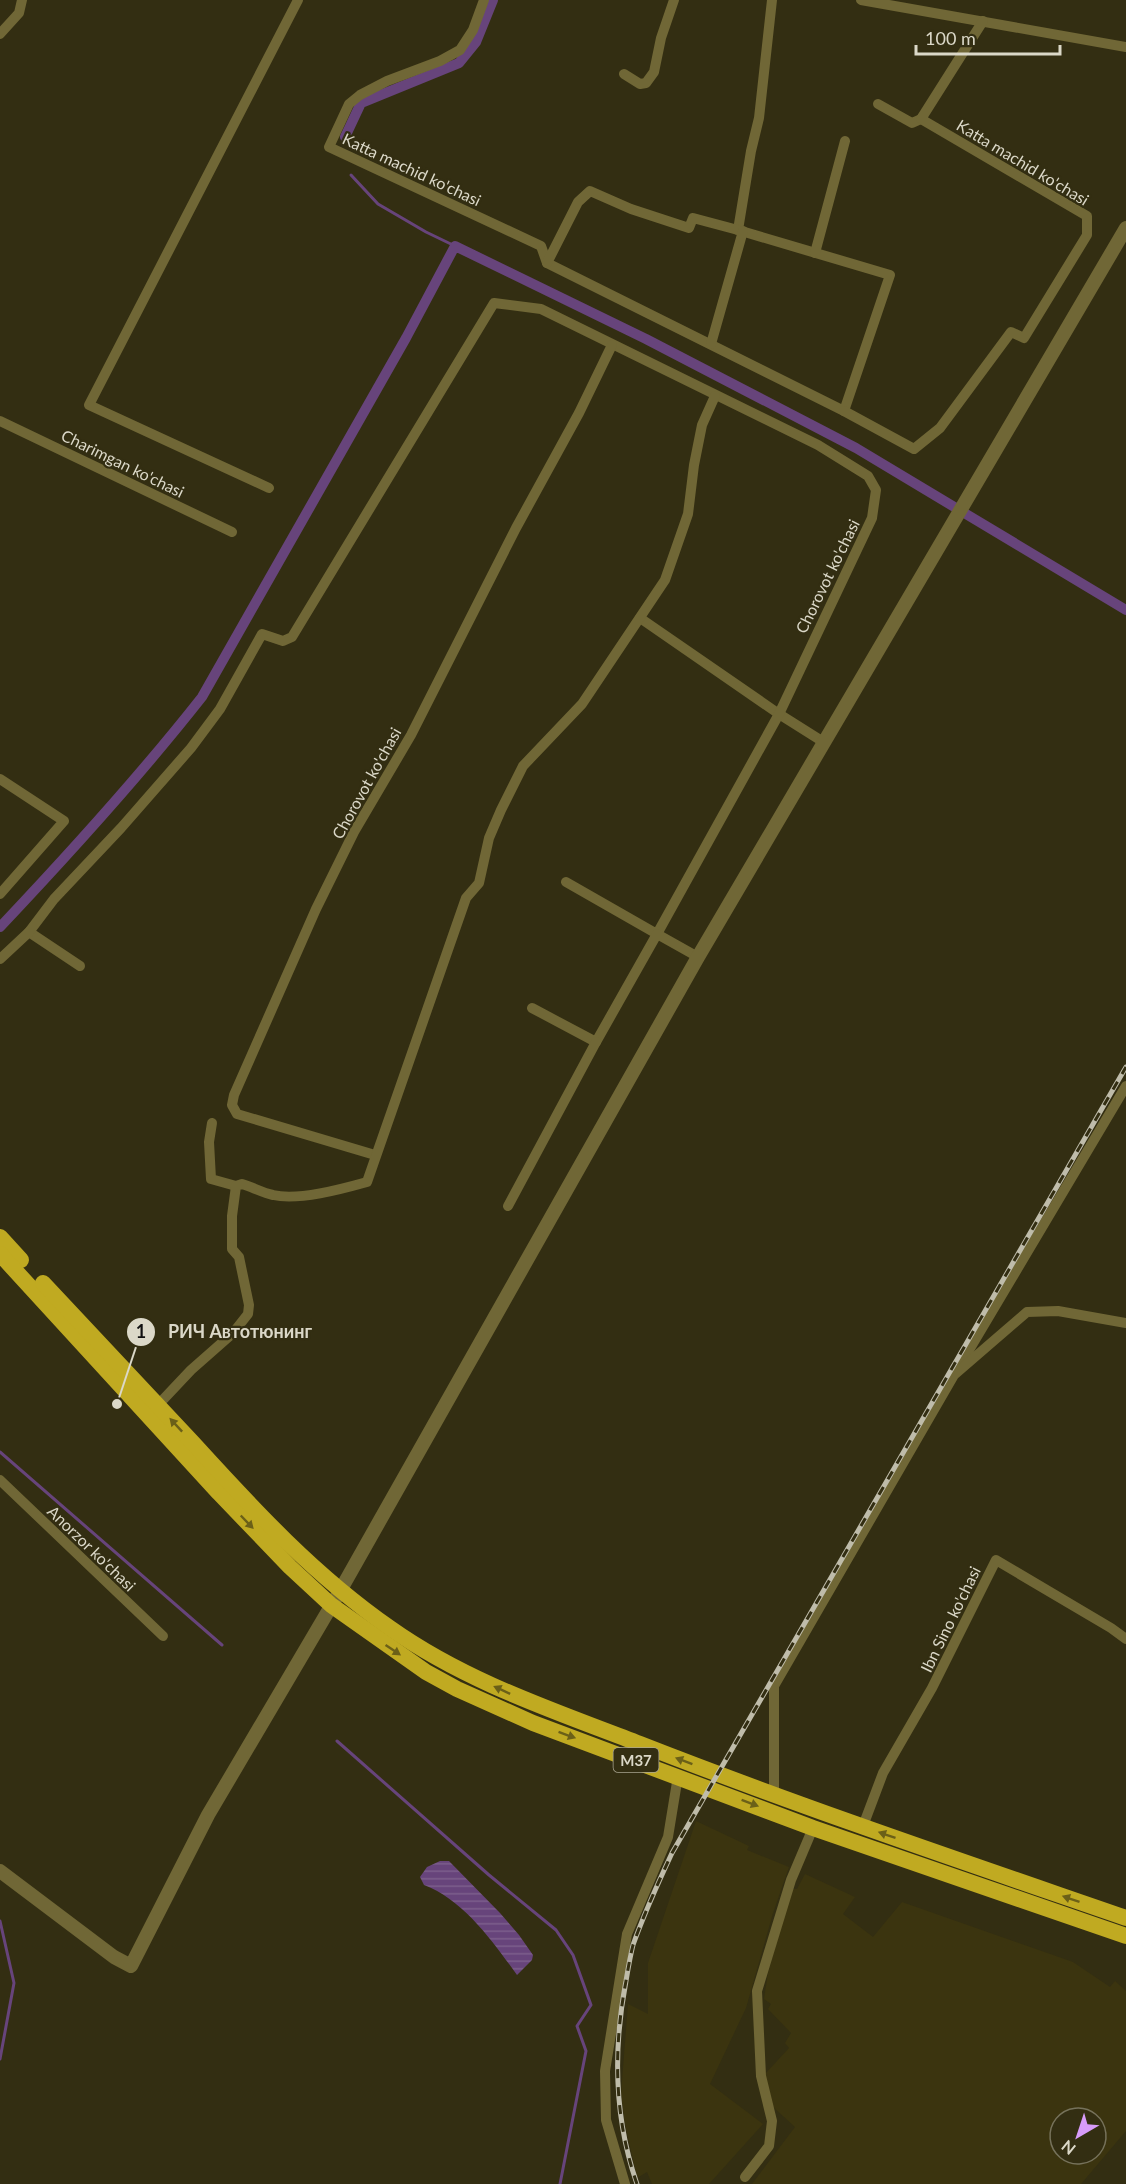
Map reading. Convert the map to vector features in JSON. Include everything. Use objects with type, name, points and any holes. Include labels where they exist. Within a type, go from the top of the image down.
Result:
[{"type":"highway","name":"M37","points":[[0,1237],[264,1520],[312,1568],[335,1598],[426,1672],[457,1689],[533,1723],[813,1828],[1126,1936]]},
{"type":"highway","name":"M37","points":[[0,1254],[290,1567],[335,1598],[413,1644],[460,1670],[521,1699],[862,1827],[1126,1918]]},
{"type":"highway","points":[[942,1872],[946,1856]]},
{"type":"street","points":[[0,34],[19,13],[22,0]]},
{"type":"street","points":[[269,488],[89,405],[298,0]]},
{"type":"street","name":"Katta machid ko'chasi","points":[[484,0],[473,30],[460,50],[440,62],[387,81],[360,94],[349,104],[329,147],[541,246],[547,263],[844,411],[914,450],[939,428],[1011,332],[1024,339],[1087,235],[1088,216],[921,119],[912,123],[878,104]]},
{"type":"street","points":[[624,74],[640,84],[646,83],[654,72],[661,38],[674,0]]},
{"type":"street","points":[[711,345],[740,230],[751,151],[759,118],[772,0]]},
{"type":"street","points":[[861,0],[1126,47]]},
{"type":"street","points":[[921,119],[982,21]]},
{"type":"street","points":[[815,253],[845,141]]},
{"type":"street","points":[[547,263],[578,202],[590,191],[631,209],[689,228],[693,218],[890,275],[844,411]]},
{"type":"street","points":[[0,1870],[114,1957],[131,1966],[208,1815],[335,1598],[698,957],[952,528],[1126,228]]},
{"type":"street","name":"Chorovot ko'chasi","points":[[29,932],[54,899],[121,828],[191,748],[220,709],[262,634],[283,641],[292,637],[494,303],[541,309],[818,445],[868,476],[876,490],[872,518],[779,714],[596,1042],[508,1206]]},
{"type":"street","name":"Chorovot ko'chasi","points":[[375,1155],[237,1114],[232,1105],[234,1095],[316,909],[354,832],[411,735],[516,528],[579,413],[612,345]]},
{"type":"street","points":[[212,1123],[209,1142],[211,1179],[236,1186],[242,1184],[272,1195],[285,1196],[333,1192],[366,1182],[466,898],[478,883],[489,838],[501,810],[524,766],[582,704],[665,580],[688,514],[702,425],[715,396]]},
{"type":"street","name":"Charimgan ko'chasi","points":[[0,421],[232,532]]},
{"type":"street","points":[[640,618],[825,743]]},
{"type":"street","points":[[0,779],[64,821],[0,894]]},
{"type":"street","points":[[567,882],[698,957]]},
{"type":"street","points":[[0,959],[29,932],[80,966]]},
{"type":"street","points":[[532,1008],[596,1042]]},
{"type":"street","points":[[774,1795],[774,1686],[954,1375],[1126,1086]]},
{"type":"street","points":[[158,1405],[191,1370],[233,1333],[248,1314],[249,1305],[239,1257],[232,1249],[232,1216],[236,1186]]},
{"type":"street","points":[[954,1375],[1027,1312],[1058,1311],[1126,1323]]},
{"type":"street","name":"Anorzor ko'chasi","points":[[0,1480],[163,1636]]},
{"type":"street","name":"Ibn Sino ko'chasi","points":[[862,1827],[884,1773],[932,1688],[996,1560],[1126,1639]]},
{"type":"street","points":[[625,2184],[606,2120],[605,2071],[614,2002],[627,1934],[668,1837],[678,1776]]},
{"type":"street","points":[[745,2177],[769,2146],[772,2121],[761,2076],[758,1991],[791,1880],[813,1828]]},
{"type":"shaded area","points":[[696,1821],[749,1846],[747,1850],[789,1867],[773,1913],[746,2008],[710,2084],[763,2124],[709,2184],[652,2184],[647,2172],[637,2178],[621,2094],[628,2004],[648,2014],[648,1963]]},
{"type":"shaded area","points":[[440,1861],[449,1861],[500,1913],[533,1955],[532,1960],[517,1975],[488,1936],[465,1911],[424,1885],[420,1877],[427,1867]]},
{"type":"shaded area","points":[[805,1874],[855,1897],[843,1914],[873,1937],[902,1902],[1073,1962],[1110,1987],[1115,1981],[1126,1991],[1126,2131],[1108,2152],[1108,2106],[1048,2106],[1048,2166],[1096,2166],[1081,2184],[752,2184],[795,2127],[772,2106],[765,2074],[789,2048],[785,2043],[791,2033],[768,2009],[771,2004],[764,1999],[768,1973],[791,1889],[797,1889]]},
{"type":"waterway","points":[[345,137],[361,103],[459,63],[476,42],[493,0]]},
{"type":"waterway","points":[[351,175],[378,204],[455,246]]},
{"type":"waterway","points":[[0,927],[104,814],[202,697],[406,338],[455,246],[646,339],[856,448],[1126,610]]},
{"type":"waterway","points":[[0,1452],[222,1645]]},
{"type":"waterway","points":[[337,1741],[489,1875],[556,1930],[573,1955],[591,2005],[577,2026],[586,2051],[560,2184]]},
{"type":"waterway","points":[[0,1921],[14,1983],[0,2059]]},
{"type":"railway","points":[[637,2184],[629,2159],[620,2109],[619,2032],[633,1945],[656,1887],[672,1853],[1126,1067]]},
{"type":"place","name":"РИЧ Автотюнинг","points":[[117,1404]]}]
